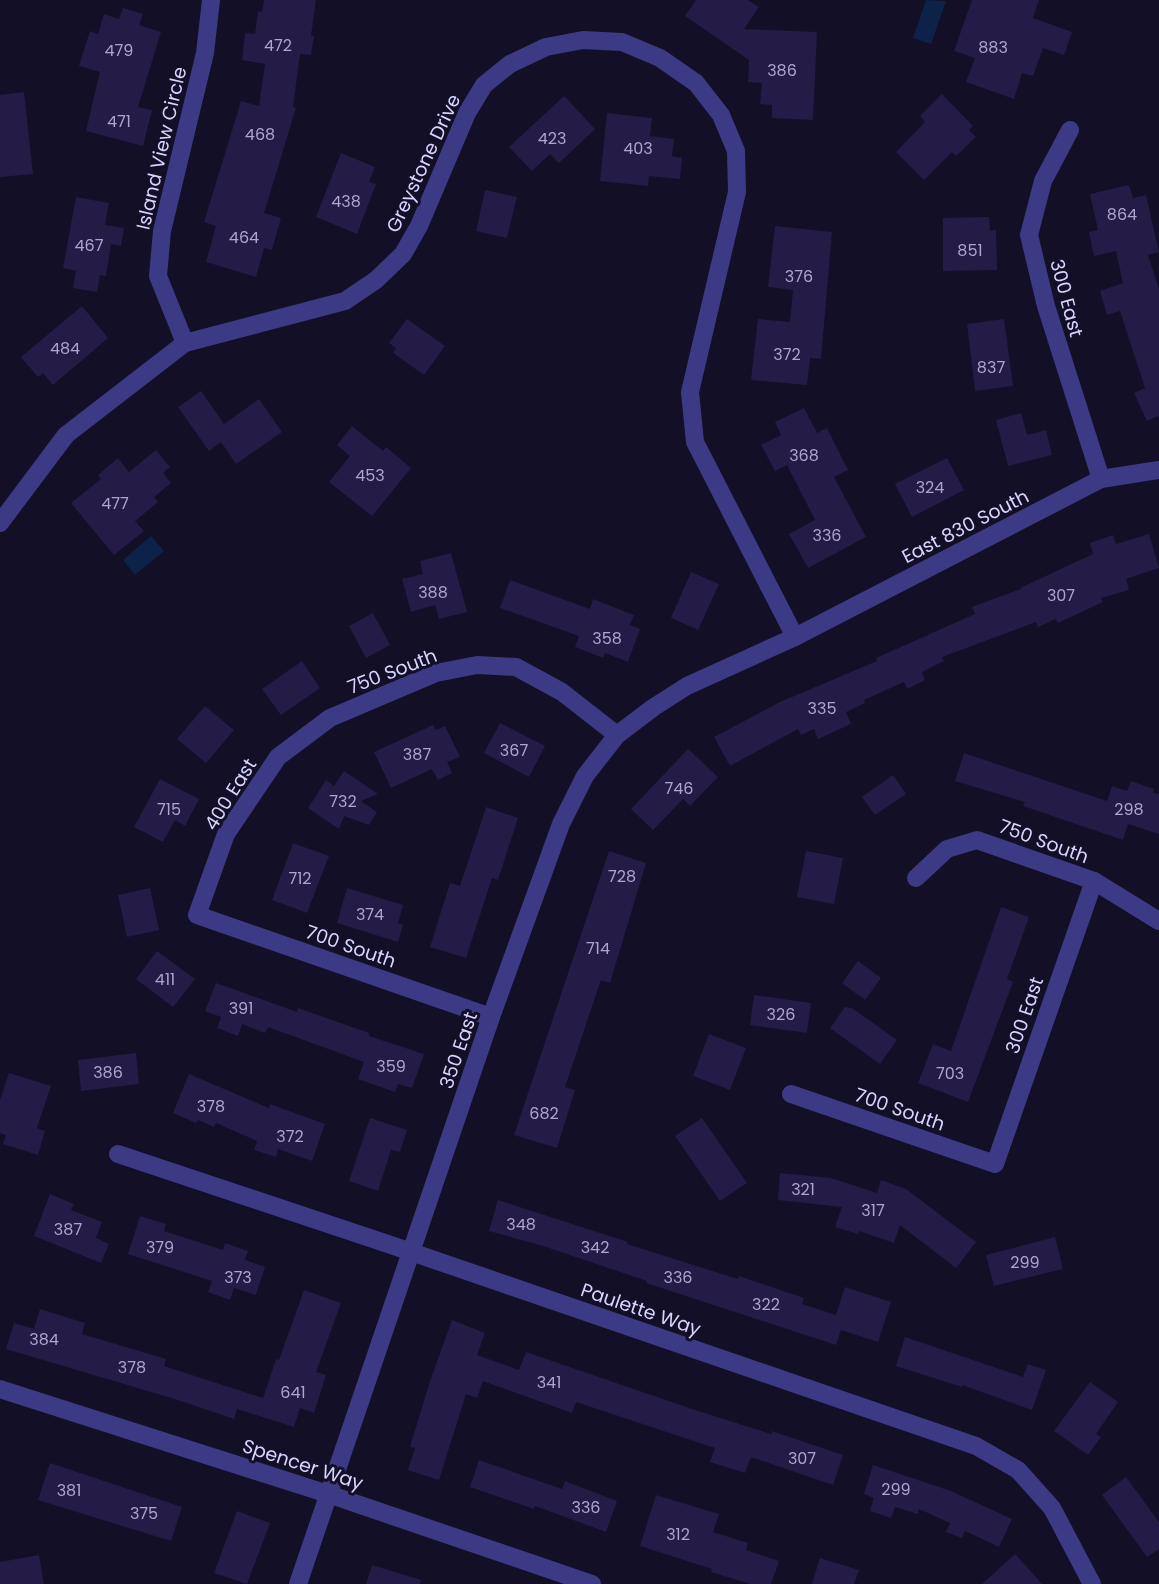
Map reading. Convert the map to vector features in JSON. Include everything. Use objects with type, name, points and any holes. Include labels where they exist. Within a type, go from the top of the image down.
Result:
[{"type":"street","name":"Island View Circle","points":[[185,343],[158,276],[162,230],[205,53],[211,0]]},
{"type":"street","name":"Greystone Drive","points":[[0,523],[66,435],[185,343],[345,301],[376,280],[403,254],[419,226],[472,103],[484,85],[510,64],[546,47],[583,40],[622,42],[660,58],[696,83],[721,115],[736,151],[737,192],[690,392],[695,442],[795,637]]},
{"type":"street","name":"300 East","points":[[1070,130],[1043,181],[1029,235],[1046,306],[1101,479]]},
{"type":"street","name":"East 830 South","points":[[795,637],[1101,479],[1159,470]]},
{"type":"street","name":"350 East","points":[[298,1584],[491,1017],[561,824],[585,776],[617,735],[654,707],[687,686],[795,637]]},
{"type":"street","name":"750 South","points":[[330,718],[436,673],[477,664],[516,667],[562,692],[617,735]]},
{"type":"street","name":"400 East","points":[[197,915],[226,834],[278,757],[330,718]]},
{"type":"street","name":"750 South","points":[[916,877],[947,849],[977,840],[1094,881],[1159,921]]},
{"type":"street","name":"300 East","points":[[995,1164],[1094,881]]},
{"type":"street","name":"700 South","points":[[197,915],[491,1017]]},
{"type":"street","name":"700 South","points":[[791,1094],[995,1164]]},
{"type":"street","name":"Paulette Way","points":[[118,1154],[976,1447],[1018,1470],[1052,1508],[1092,1584]]},
{"type":"street","name":"Spencer Way","points":[[0,1389],[328,1494],[592,1584]]},
{"type":"water","points":[[926,0],[946,1],[931,44],[913,38]]},
{"type":"water","points":[[151,536],[164,551],[135,575],[123,560]]},
{"type":"building","points":[[264,0],[316,0],[311,55],[300,54],[293,107],[296,108],[264,213],[281,218],[272,250],[264,248],[256,277],[206,262],[216,226],[204,222],[241,101],[259,106],[265,64],[242,60],[245,33],[255,34],[258,11],[262,12]]},
{"type":"building","points":[[696,0],[748,0],[759,7],[744,29],[817,32],[813,120],[772,118],[772,105],[760,104],[762,83],[748,82],[749,60],[685,16]]},
{"type":"building","points":[[972,0],[1039,0],[1033,18],[1072,32],[1064,55],[1043,48],[1033,76],[1022,73],[1014,99],[966,82],[975,58],[954,51]]},
{"type":"building","points":[[123,8],[143,14],[139,25],[161,32],[138,107],[152,110],[143,146],[86,131],[100,72],[79,66],[90,31],[98,34],[104,14],[119,19]]},
{"type":"building","points":[[24,92],[33,174],[0,177],[0,95]]},
{"type":"building","points":[[942,94],[973,126],[969,130],[976,137],[956,156],[952,152],[924,180],[896,152],[925,122],[920,116]]},
{"type":"building","points":[[564,96],[595,129],[559,163],[550,154],[532,171],[509,147]]},
{"type":"building","points":[[607,113],[652,118],[650,136],[674,139],[672,156],[682,158],[680,179],[649,176],[648,186],[600,181]]},
{"type":"building","points":[[341,153],[375,167],[369,182],[376,184],[357,234],[316,217]]},
{"type":"building","points":[[1129,185],[1133,198],[1146,195],[1159,252],[1148,255],[1159,289],[1159,418],[1158,416],[1147,421],[1134,393],[1145,388],[1120,311],[1107,315],[1100,291],[1123,283],[1116,251],[1094,256],[1089,232],[1098,230],[1090,194]]},
{"type":"building","points":[[485,190],[517,197],[507,238],[476,231]]},
{"type":"building","points":[[76,197],[109,203],[105,225],[124,228],[121,246],[111,244],[106,276],[100,275],[97,292],[73,288],[76,271],[63,268]]},
{"type":"building","points":[[989,217],[990,231],[996,230],[997,270],[943,271],[943,218]]},
{"type":"building","points":[[775,226],[832,232],[821,359],[810,358],[807,385],[751,380],[758,319],[790,322],[793,290],[768,287]]},
{"type":"building","points":[[82,306],[108,338],[53,385],[43,373],[38,377],[21,357]]},
{"type":"building","points":[[407,319],[445,346],[424,375],[393,353],[396,348],[389,343]]},
{"type":"building","points":[[1004,319],[1013,386],[975,391],[967,324]]},
{"type":"building","points":[[201,391],[224,424],[259,399],[282,432],[236,464],[221,442],[209,451],[178,407]]},
{"type":"building","points":[[804,408],[817,433],[827,428],[848,470],[834,477],[866,537],[808,568],[789,534],[815,520],[787,465],[775,471],[761,445],[781,435],[775,422]]},
{"type":"building","points":[[1021,413],[1027,435],[1046,430],[1052,455],[1008,466],[996,420]]},
{"type":"building","points":[[352,426],[383,451],[386,447],[411,468],[372,516],[329,482],[350,456],[337,445]]},
{"type":"building","points":[[156,450],[170,467],[163,473],[171,483],[154,497],[158,502],[135,521],[144,531],[114,555],[71,503],[101,479],[98,475],[118,458],[129,472]]},
{"type":"building","points":[[947,458],[964,490],[912,517],[895,484]]},
{"type":"building","points":[[1149,534],[1159,568],[1126,579],[1129,590],[1101,598],[1103,602],[1058,623],[1056,619],[1038,627],[1036,622],[942,657],[944,661],[922,672],[925,680],[907,689],[904,682],[864,700],[865,703],[846,712],[851,724],[818,739],[814,729],[801,735],[798,729],[730,766],[714,737],[780,702],[877,661],[876,658],[975,614],[972,607],[1021,589],[1093,554],[1090,543],[1113,535],[1116,544]]},
{"type":"building","points":[[451,553],[467,612],[439,619],[435,605],[411,612],[402,579],[423,574],[420,561]]},
{"type":"building","points":[[691,572],[719,584],[698,630],[671,618]]},
{"type":"building","points":[[510,580],[590,609],[593,599],[634,615],[630,625],[640,629],[628,662],[605,653],[603,658],[575,647],[579,636],[500,608]]},
{"type":"building","points":[[373,613],[390,645],[366,658],[349,626]]},
{"type":"building","points":[[302,661],[320,688],[281,715],[262,689]]},
{"type":"building","points":[[205,706],[234,730],[206,763],[177,739]]},
{"type":"building","points":[[500,723],[545,746],[529,777],[484,753]]},
{"type":"building","points":[[433,725],[436,730],[445,726],[460,757],[447,762],[452,773],[438,780],[432,769],[391,788],[374,752]]},
{"type":"building","points":[[688,749],[718,777],[690,806],[683,799],[653,830],[631,809]]},
{"type":"building","points":[[964,753],[1107,801],[1112,786],[1127,791],[1131,781],[1154,789],[1153,793],[1159,794],[1159,834],[1128,824],[1123,840],[1023,806],[1025,802],[955,781]]},
{"type":"building","points":[[344,771],[378,794],[361,801],[377,812],[369,825],[344,816],[339,829],[308,808],[326,780],[334,786]]},
{"type":"building","points":[[893,775],[906,794],[875,815],[862,797]]},
{"type":"building","points":[[160,779],[199,799],[185,826],[175,820],[163,842],[134,827]]},
{"type":"building","points":[[486,807],[518,818],[498,880],[492,878],[466,958],[430,947],[450,883],[460,886]]},
{"type":"building","points":[[293,843],[329,856],[307,913],[272,900]]},
{"type":"building","points":[[609,851],[646,863],[610,983],[601,980],[565,1087],[575,1090],[557,1148],[514,1135]]},
{"type":"building","points":[[806,851],[843,858],[834,904],[797,897]]},
{"type":"building","points":[[150,888],[159,930],[127,937],[118,895]]},
{"type":"building","points":[[347,888],[403,905],[398,923],[403,925],[398,942],[337,923]]},
{"type":"building","points":[[1001,907],[1029,917],[1007,979],[1013,982],[968,1102],[918,1083],[933,1044],[951,1051]]},
{"type":"building","points":[[157,951],[195,979],[173,1007],[136,979]]},
{"type":"building","points":[[858,961],[881,978],[865,1000],[842,983]]},
{"type":"building","points":[[216,983],[297,1012],[298,1008],[424,1054],[412,1088],[398,1084],[395,1092],[358,1079],[364,1062],[268,1027],[265,1033],[242,1024],[238,1036],[217,1028],[221,1017],[205,1011]]},
{"type":"building","points":[[754,995],[811,1003],[807,1033],[750,1025]]},
{"type":"building","points":[[845,1007],[852,1008],[897,1040],[880,1064],[830,1028]]},
{"type":"building","points":[[709,1034],[746,1048],[730,1090],[693,1076]]},
{"type":"building","points":[[136,1053],[139,1084],[81,1091],[78,1060]]},
{"type":"building","points":[[9,1073],[51,1086],[37,1128],[45,1131],[38,1155],[3,1144],[6,1135],[0,1133],[0,1100]]},
{"type":"building","points":[[189,1074],[269,1108],[270,1104],[325,1124],[312,1161],[278,1149],[276,1157],[254,1150],[257,1141],[216,1123],[214,1127],[198,1120],[196,1123],[173,1113]]},
{"type":"building","points":[[370,1118],[407,1130],[400,1152],[391,1150],[378,1191],[349,1181]]},
{"type":"building","points":[[702,1118],[747,1183],[720,1201],[675,1136]]},
{"type":"building","points":[[780,1173],[831,1178],[877,1193],[881,1180],[906,1189],[976,1242],[956,1268],[900,1225],[894,1243],[859,1231],[858,1234],[835,1227],[842,1207],[778,1200]]},
{"type":"building","points":[[50,1194],[74,1204],[71,1210],[102,1222],[96,1238],[109,1244],[101,1263],[34,1236]]},
{"type":"building","points":[[498,1200],[628,1242],[627,1244],[804,1298],[802,1304],[836,1315],[845,1287],[891,1302],[878,1342],[841,1330],[836,1345],[543,1246],[489,1231]]},
{"type":"building","points":[[140,1216],[166,1224],[164,1231],[223,1250],[225,1243],[248,1251],[245,1260],[265,1267],[256,1295],[234,1288],[230,1300],[208,1292],[212,1281],[128,1254]]},
{"type":"building","points":[[1055,1237],[1063,1269],[994,1286],[986,1255]]},
{"type":"building","points":[[304,1290],[341,1303],[316,1372],[326,1375],[314,1413],[300,1408],[294,1427],[237,1409],[234,1419],[6,1349],[14,1323],[34,1329],[40,1309],[85,1323],[82,1334],[166,1359],[164,1366],[263,1398]]},
{"type":"building","points":[[452,1320],[485,1333],[477,1355],[519,1370],[526,1352],[692,1409],[771,1434],[772,1431],[843,1455],[833,1485],[751,1457],[745,1473],[710,1462],[715,1448],[576,1402],[572,1413],[483,1381],[477,1398],[466,1394],[439,1480],[408,1470],[415,1448],[410,1447]]},
{"type":"building","points":[[905,1337],[1023,1377],[1028,1364],[1046,1370],[1032,1410],[962,1385],[896,1366]]},
{"type":"building","points":[[1090,1382],[1118,1402],[1096,1434],[1101,1437],[1088,1455],[1054,1431]]},
{"type":"building","points":[[479,1460],[562,1489],[565,1481],[617,1501],[606,1532],[535,1506],[534,1509],[470,1487]]},
{"type":"building","points":[[50,1463],[182,1507],[171,1541],[38,1500]]},
{"type":"building","points":[[873,1465],[951,1491],[1012,1519],[999,1547],[965,1531],[962,1538],[946,1532],[950,1523],[919,1509],[918,1514],[895,1507],[891,1518],[870,1511],[874,1498],[864,1494]]},
{"type":"building","points":[[1126,1477],[1159,1522],[1159,1549],[1147,1557],[1102,1495]]},
{"type":"building","points":[[656,1495],[719,1514],[713,1532],[748,1543],[746,1550],[779,1561],[771,1584],[750,1584],[640,1546]]},
{"type":"building","points":[[237,1511],[270,1523],[247,1584],[214,1573]]},
{"type":"building","points":[[1015,1554],[1042,1584],[982,1584]]},
{"type":"building","points":[[39,1555],[44,1584],[0,1584],[0,1562]]},
{"type":"building","points":[[820,1558],[859,1570],[854,1584],[812,1584]]},
{"type":"building","points":[[372,1565],[421,1580],[420,1584],[366,1584]]}]
